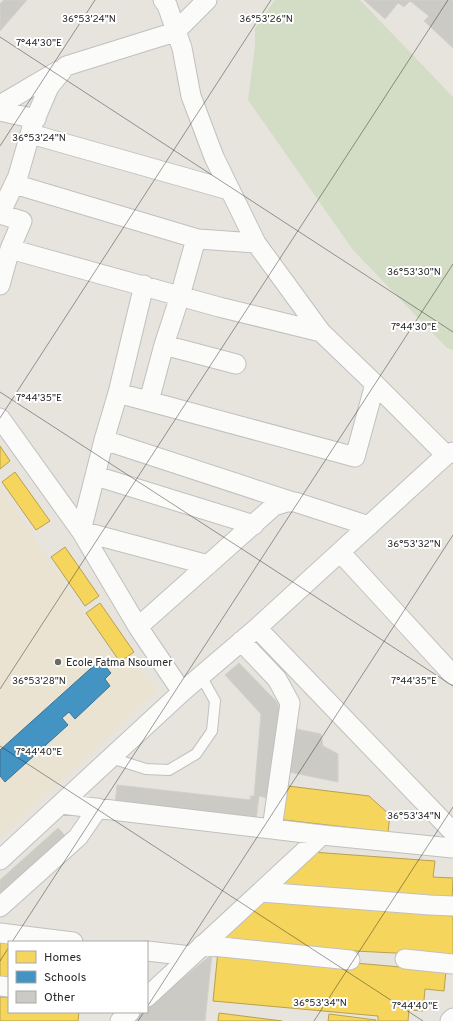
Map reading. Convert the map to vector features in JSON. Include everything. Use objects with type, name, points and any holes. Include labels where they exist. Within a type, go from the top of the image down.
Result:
[{"type":"street","points":[[0,860],[182,692],[256,628],[450,454],[321,332],[256,243],[214,158],[191,96],[182,48],[175,32],[167,5],[163,0]]},
{"type":"street","points":[[0,106],[66,66],[175,32],[207,0]]},
{"type":"street","points":[[0,285],[5,259],[22,221],[0,214],[8,190],[18,176],[33,126],[49,87],[66,66]]},
{"type":"street","points":[[0,111],[33,126],[229,190]]},
{"type":"street","points":[[8,190],[198,238],[256,243]]},
{"type":"street","points":[[149,401],[164,345],[194,246],[198,238]]},
{"type":"street","points":[[5,259],[144,285],[219,307],[321,332]]},
{"type":"street","points":[[81,530],[104,440],[118,393],[144,285]]},
{"type":"street","points":[[164,345],[236,364]]},
{"type":"street","points":[[118,393],[355,457],[375,384]]},
{"type":"street","points":[[0,418],[81,530],[138,626],[182,692]]},
{"type":"street","points":[[104,440],[369,526]]},
{"type":"street","points":[[96,476],[254,525]]},
{"type":"street","points":[[138,626],[274,506],[287,502],[295,502]]},
{"type":"street","points":[[81,530],[208,565]]},
{"type":"street","points":[[340,552],[453,675]]},
{"type":"street","points":[[256,628],[453,832]]},
{"type":"street","points":[[241,641],[277,679],[290,703],[272,829]]},
{"type":"street","points":[[61,804],[322,835],[453,848]]},
{"type":"street","points":[[0,907],[78,837],[98,808]]},
{"type":"street","points":[[148,996],[322,835]]},
{"type":"street","points":[[261,892],[453,906]]},
{"type":"street","points":[[0,933],[65,941]]},
{"type":"street","points":[[148,951],[197,951],[350,960]]},
{"type":"street","points":[[404,959],[453,964]]},
{"type":"street","points":[[120,1021],[129,1013]]},
{"type":"street","points":[[450,1021],[453,1018]]},
{"type":"lane","points":[[111,758],[146,769],[169,770],[196,754],[212,731],[214,701],[201,676]]},
{"type":"shaded area","name":"Ecole Fatma Nsoumer","points":[[0,487],[119,666],[130,657],[158,690],[0,838]]},
{"type":"green space","points":[[275,0],[360,0],[453,97],[453,350],[447,348],[353,250],[248,100],[255,46],[255,28]]},
{"type":"building: Homes","points":[[0,446],[10,461],[0,469]]},
{"type":"building: Homes","points":[[15,472],[50,521],[36,530],[2,482]]},
{"type":"building: Homes","points":[[65,547],[99,596],[85,606],[51,557]]},
{"type":"building: Homes","points":[[100,603],[134,652],[120,662],[86,613]]},
{"type":"building: Homes","points":[[280,785],[369,796],[390,815],[388,832],[276,819]]},
{"type":"building: Homes","points":[[312,852],[435,861],[433,877],[453,878],[452,901],[280,889],[280,878]]},
{"type":"building: Homes","points":[[265,899],[453,916],[453,956],[218,944]]},
{"type":"building: Homes","points":[[0,942],[8,942],[8,978],[0,977]]},
{"type":"building: Homes","points":[[218,951],[446,971],[444,991],[425,989],[423,1011],[409,1010],[408,1021],[378,1021],[378,1016],[213,1001]]},
{"type":"building: Homes","points":[[0,997],[8,997],[8,1013],[79,1013],[78,1021],[0,1021]]},
{"type":"building: Homes","points":[[219,1013],[282,1021],[218,1021]]},
{"type":"building: Homes","points":[[329,1014],[376,1020],[376,1021],[328,1021]]},
{"type":"building: Schools","points":[[100,660],[111,673],[105,679],[110,686],[75,719],[69,712],[62,718],[68,725],[5,782],[0,776],[0,750]]},
{"type":"building: Other","points":[[4,0],[27,0],[0,31],[0,4]]},
{"type":"building: Other","points":[[364,0],[452,0],[453,48],[424,21],[429,16],[410,1],[404,7],[398,3],[385,19]]},
{"type":"building: Other","points":[[239,663],[277,702],[282,717],[273,799],[259,796],[256,820],[115,804],[117,785],[251,800],[250,796],[254,796],[261,714],[225,675]]},
{"type":"building: Other","points":[[292,728],[321,734],[323,746],[338,754],[338,782],[284,771]]},
{"type":"building: Other","points":[[58,828],[69,840],[0,903],[0,880]]},
{"type":"building: Other","points":[[212,954],[205,1021],[131,1021],[141,1013],[148,1013],[148,1007]]},
{"type":"place","name":"Ecole Fatma Nsoumer","points":[[58,662]]}]
